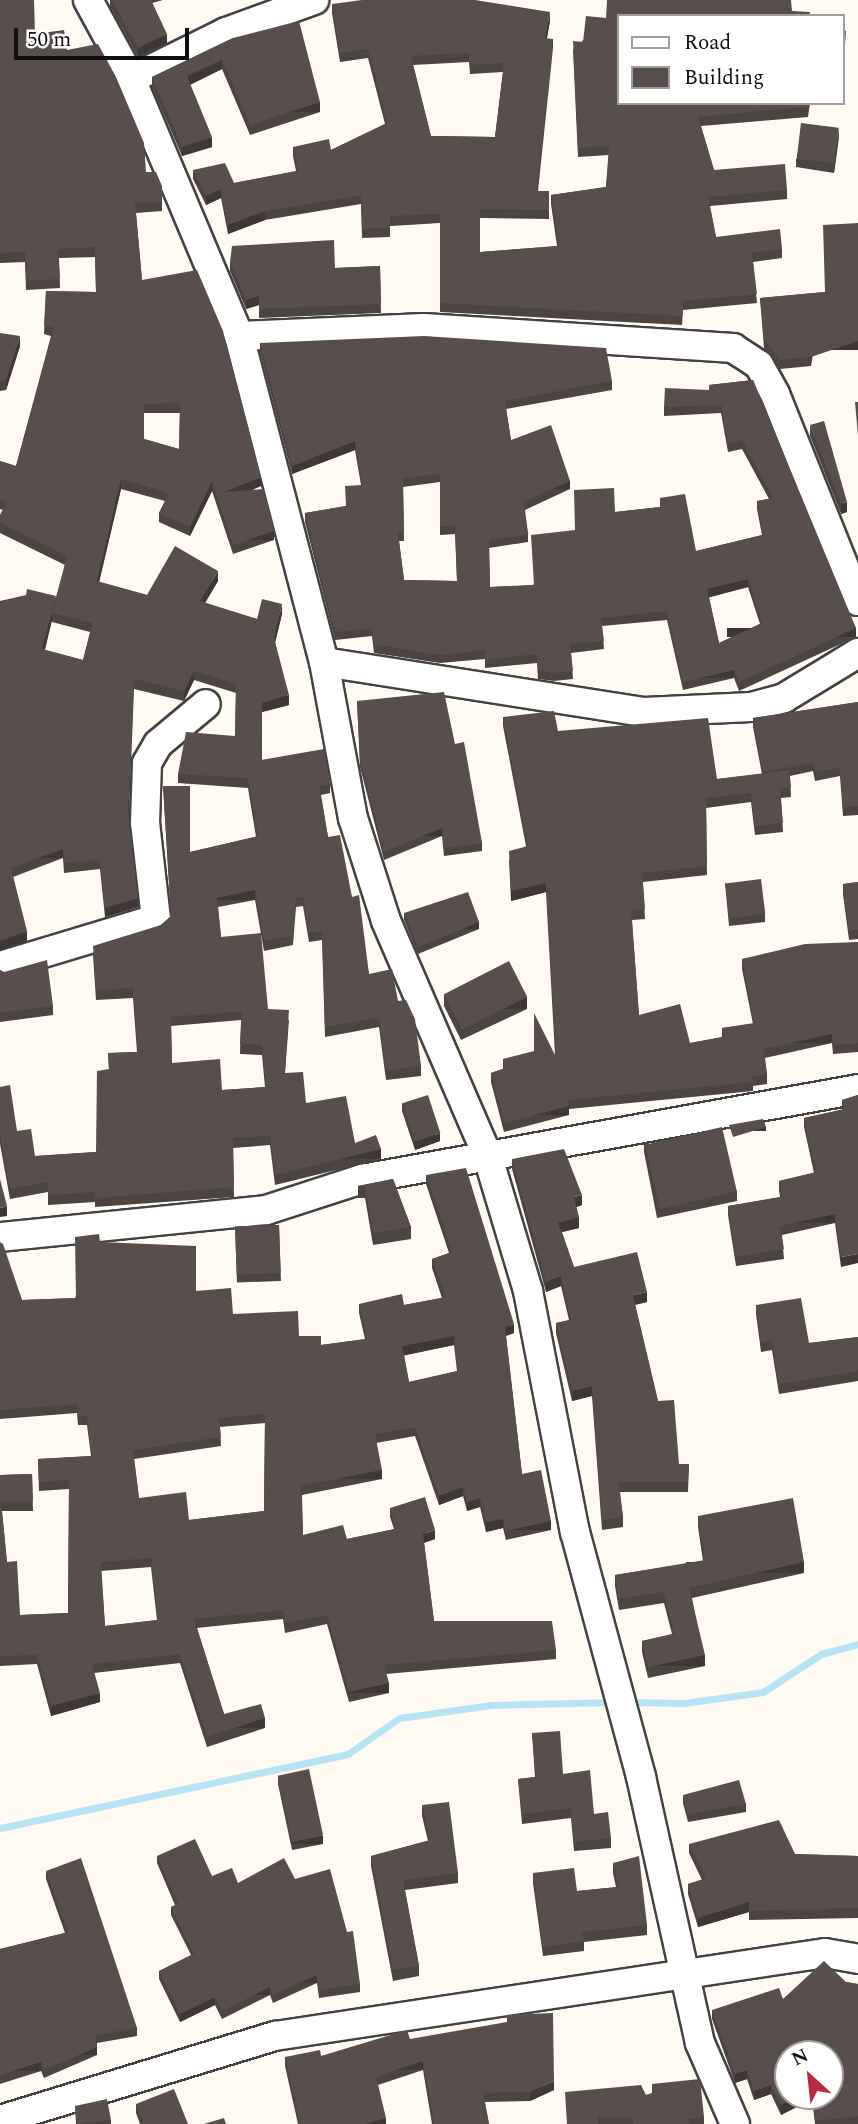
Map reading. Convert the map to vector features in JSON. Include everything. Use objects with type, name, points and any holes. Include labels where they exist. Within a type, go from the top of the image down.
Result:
[{"type":"street","points":[[88,0],[131,79],[239,336],[324,662],[353,818],[386,921],[487,1154],[528,1290],[602,1640],[640,1777],[700,2043],[735,2124]]},
{"type":"street","points":[[131,79],[226,32],[314,0]]},
{"type":"street","points":[[239,336],[425,328],[733,348],[759,365],[775,394],[858,601]]},
{"type":"street","points":[[324,662],[644,712],[773,701],[858,653]]},
{"type":"street","points":[[0,966],[156,919],[145,823],[147,764],[158,744],[206,705]]},
{"type":"street","points":[[0,1237],[266,1210],[362,1179],[487,1154],[858,1089]]},
{"type":"street","points":[[2,2121],[275,2036],[825,1953],[858,1959]]},
{"type":"building","points":[[0,0],[34,0],[35,34],[64,30],[67,50],[98,44],[116,77],[144,143],[146,172],[156,172],[162,186],[162,202],[135,203],[142,280],[197,270],[223,331],[261,477],[224,492],[264,489],[274,531],[233,545],[212,481],[190,527],[159,513],[169,493],[121,479],[97,581],[147,595],[175,546],[218,571],[200,601],[257,619],[262,599],[282,604],[274,638],[289,695],[262,703],[261,760],[324,749],[330,784],[319,786],[328,837],[340,835],[352,897],[359,895],[369,974],[392,969],[398,1001],[406,1000],[415,1019],[421,1066],[386,1071],[379,1018],[325,1027],[322,931],[309,933],[303,897],[296,897],[293,936],[264,941],[255,890],[217,898],[221,937],[261,933],[268,1009],[289,1010],[285,1073],[303,1072],[306,1103],[346,1096],[355,1143],[376,1135],[381,1149],[275,1175],[270,1136],[233,1138],[234,1187],[95,1198],[95,1192],[48,1195],[48,1182],[10,1189],[0,1134],[0,1087],[10,1085],[17,1131],[31,1129],[35,1156],[96,1152],[97,1071],[109,1069],[108,1053],[138,1052],[133,988],[96,990],[93,946],[161,925],[171,916],[163,786],[190,786],[190,852],[258,836],[248,778],[178,774],[186,732],[235,736],[236,684],[194,671],[184,691],[134,679],[128,813],[138,898],[105,908],[100,860],[64,863],[63,849],[11,868],[27,931],[0,941],[0,601],[26,595],[27,589],[56,596],[42,649],[83,660],[93,623],[52,613],[67,556],[0,523],[0,515],[7,502],[0,499],[0,461],[16,466],[54,328],[44,325],[46,291],[96,292],[95,247],[58,249],[60,279],[26,281],[25,252],[0,253]],"holes":[[[180,403],[179,449],[144,439],[144,404]],[[242,1011],[240,1044],[262,1045],[266,1087],[222,1090],[220,1059],[172,1063],[171,1017]]]},
{"type":"building","points":[[112,0],[151,0],[167,34],[138,48]]},
{"type":"building","points":[[362,0],[475,0],[550,12],[545,38],[553,39],[537,191],[549,191],[549,210],[480,209],[480,252],[559,246],[551,195],[606,187],[609,146],[578,148],[573,41],[583,42],[586,16],[606,18],[607,0],[791,0],[792,11],[810,14],[616,14],[616,105],[808,105],[698,117],[714,170],[785,164],[787,190],[708,197],[716,237],[780,229],[782,249],[752,253],[757,294],[683,301],[682,316],[440,303],[440,214],[390,216],[390,228],[362,229],[361,195],[265,211],[228,225],[221,189],[206,196],[193,170],[225,163],[234,183],[298,171],[293,147],[329,139],[331,150],[387,123],[368,49],[340,53],[332,4]],"holes":[[[469,53],[470,65],[504,63],[495,137],[431,136],[411,56]]]},
{"type":"building","points":[[299,21],[320,102],[250,125],[222,60],[187,76],[212,137],[182,147],[152,77],[233,38]]},
{"type":"building","points":[[801,123],[839,128],[834,163],[797,159]]},
{"type":"building","points":[[858,223],[858,341],[811,357],[780,360],[764,339],[760,298],[825,292],[823,225]]},
{"type":"building","points":[[334,240],[335,268],[380,266],[381,304],[259,309],[259,296],[246,300],[230,262],[232,246]]},
{"type":"building","points":[[0,333],[20,336],[6,381],[0,381]]},
{"type":"building","points":[[424,336],[606,348],[612,381],[505,401],[511,440],[551,425],[570,481],[523,502],[528,534],[489,540],[490,587],[534,585],[531,535],[575,530],[574,490],[614,488],[615,512],[661,507],[660,498],[685,494],[696,551],[763,535],[757,501],[773,498],[742,440],[728,443],[721,405],[664,407],[665,388],[709,390],[709,385],[753,380],[856,628],[739,682],[734,670],[683,682],[667,611],[601,618],[604,641],[570,644],[573,671],[554,673],[538,670],[537,654],[485,660],[485,650],[440,655],[374,644],[372,628],[335,632],[305,513],[346,506],[345,486],[362,485],[355,441],[292,466],[260,343]],"holes":[[[440,474],[440,526],[455,526],[457,581],[404,580],[398,533],[404,532],[403,478]],[[748,579],[762,623],[719,643],[707,589]]]},
{"type":"building","points":[[855,402],[858,402],[858,436]]},
{"type":"building","points":[[824,421],[847,502],[841,504],[810,425]]},
{"type":"building","points":[[444,692],[455,744],[464,742],[482,843],[444,848],[442,828],[384,852],[360,759],[357,701]]},
{"type":"building","points":[[858,702],[858,806],[843,807],[840,768],[815,772],[813,763],[763,772],[753,718]]},
{"type":"building","points":[[554,711],[558,731],[708,718],[717,779],[789,770],[791,787],[780,789],[783,823],[755,826],[751,793],[706,798],[707,866],[642,873],[645,909],[631,910],[639,1015],[680,1004],[690,1043],[724,1037],[722,1028],[754,1023],[742,959],[805,944],[858,942],[858,1043],[833,1045],[832,1034],[763,1049],[767,1074],[752,1077],[753,1082],[568,1100],[569,1106],[504,1123],[491,1073],[505,1068],[503,1059],[534,1051],[534,1013],[556,1057],[546,883],[511,891],[509,851],[528,846],[503,717]]},
{"type":"building","points":[[761,879],[765,914],[730,918],[725,883]]},
{"type":"building","points":[[858,882],[858,930],[849,931],[843,884]]},
{"type":"building","points":[[468,892],[479,922],[418,947],[404,913]]},
{"type":"building","points":[[47,960],[53,1006],[0,1013],[0,970],[4,972]]},
{"type":"building","points":[[509,961],[527,997],[462,1030],[444,994]]},
{"type":"building","points":[[428,1095],[440,1133],[415,1141],[402,1103]]},
{"type":"building","points":[[858,1095],[858,1254],[841,1257],[835,1214],[780,1226],[784,1249],[736,1257],[728,1206],[782,1197],[779,1181],[816,1172],[804,1118],[844,1109],[842,1100]]},
{"type":"building","points":[[763,1119],[766,1127],[733,1137],[729,1125]]},
{"type":"building","points":[[722,1127],[737,1191],[660,1209],[645,1145]]},
{"type":"building","points":[[564,1149],[582,1195],[574,1197],[579,1217],[558,1223],[574,1267],[637,1252],[647,1292],[633,1295],[658,1401],[674,1400],[679,1464],[689,1464],[688,1482],[618,1482],[623,1517],[602,1520],[592,1386],[572,1391],[556,1323],[571,1320],[561,1276],[546,1282],[512,1159]]},
{"type":"building","points":[[466,1168],[514,1324],[505,1327],[522,1474],[541,1470],[551,1521],[506,1531],[503,1519],[486,1522],[480,1498],[467,1502],[463,1487],[439,1496],[415,1427],[375,1434],[382,1470],[301,1486],[303,1535],[343,1525],[347,1539],[396,1529],[390,1508],[425,1497],[435,1530],[423,1534],[434,1621],[552,1621],[556,1650],[384,1665],[389,1683],[349,1692],[327,1615],[285,1623],[283,1610],[194,1619],[224,1714],[261,1704],[265,1718],[207,1737],[180,1654],[92,1664],[100,1693],[51,1706],[37,1655],[0,1656],[0,1475],[32,1474],[33,1501],[1,1502],[7,1562],[17,1561],[20,1615],[68,1613],[69,1480],[39,1482],[38,1459],[92,1456],[87,1416],[78,1416],[77,1404],[0,1410],[0,1242],[22,1300],[76,1298],[75,1237],[99,1234],[100,1242],[196,1246],[196,1291],[231,1288],[233,1314],[298,1311],[299,1336],[321,1336],[321,1345],[367,1339],[359,1304],[402,1294],[404,1305],[446,1297],[432,1259],[452,1252],[426,1175]],"holes":[[[454,1336],[458,1371],[409,1382],[402,1346]],[[265,1414],[264,1511],[189,1520],[186,1492],[139,1498],[133,1450],[221,1437],[219,1418]],[[151,1558],[158,1620],[105,1626],[101,1562]]]},
{"type":"building","points":[[0,1179],[7,1206],[0,1208]]},
{"type":"building","points":[[393,1179],[411,1227],[373,1233],[365,1186],[358,1186]]},
{"type":"building","points":[[279,1225],[281,1273],[237,1275],[235,1227]]},
{"type":"building","points":[[801,1298],[809,1343],[858,1337],[858,1371],[779,1384],[772,1341],[761,1343],[756,1305]]},
{"type":"building","points":[[793,1498],[804,1562],[689,1588],[705,1655],[648,1667],[642,1641],[674,1634],[664,1592],[619,1599],[615,1575],[705,1560],[698,1516]]},
{"type":"building","points":[[560,1731],[563,1774],[590,1770],[594,1814],[608,1812],[611,1838],[574,1842],[571,1808],[522,1814],[518,1779],[536,1777],[532,1733]]},
{"type":"building","points":[[309,1769],[323,1836],[292,1842],[278,1776]]},
{"type":"building","points":[[739,1780],[746,1804],[688,1814],[683,1795]]},
{"type":"building","points":[[449,1802],[458,1873],[403,1880],[419,1966],[393,1970],[371,1856],[430,1840],[422,1805]]},
{"type":"building","points":[[779,1820],[795,1854],[858,1856],[858,1908],[749,1911],[749,1902],[698,1918],[688,1884],[706,1878],[689,1844]]},
{"type":"building","points":[[195,1839],[212,1876],[232,1868],[238,1883],[284,1858],[295,1879],[330,1869],[347,1932],[353,1931],[360,1984],[319,1990],[317,1975],[273,1995],[270,1987],[222,2011],[215,1997],[180,2014],[159,1971],[194,1954],[171,1907],[178,1904],[157,1856]]},
{"type":"building","points":[[639,1856],[647,1925],[582,1932],[584,1941],[543,1947],[533,1873],[574,1868],[577,1891],[619,1887],[613,1863]]},
{"type":"building","points":[[81,1858],[137,2028],[95,2035],[97,2047],[44,2070],[41,2062],[0,2075],[0,1949],[68,1932],[46,1871]]},
{"type":"building","points":[[824,1961],[846,1982],[858,1984],[858,2116],[815,2121],[814,2110],[844,2110],[844,2040],[774,2040],[774,2091],[771,2085],[754,2091],[747,2070],[735,2074],[712,2010],[779,1988],[783,1999]]},
{"type":"building","points":[[553,2013],[554,2081],[530,2092],[483,2093],[489,2124],[434,2124],[423,2061],[376,2077],[386,2118],[366,2124],[300,2124],[285,2057],[320,2050],[321,2056],[407,2030],[410,2039],[507,2022],[507,2015]]},
{"type":"building","points":[[700,2079],[704,2117],[688,2119],[689,2124],[633,2124],[633,2118],[598,2117],[598,2124],[567,2124],[565,2092],[641,2085],[646,2095],[654,2093],[652,2084]]},
{"type":"building","points":[[174,2089],[188,2124],[143,2124],[136,2104]]},
{"type":"building","points":[[107,2099],[111,2120],[77,2124],[75,2106]]},
{"type":"building","points":[[224,2118],[226,2124],[204,2124]]},
{"type":"waterway","points":[[628,1702],[684,1703],[763,1692],[821,1654],[858,1644]]},
{"type":"waterway","points":[[0,1828],[348,1754],[399,1718],[491,1705],[616,1702]]}]
